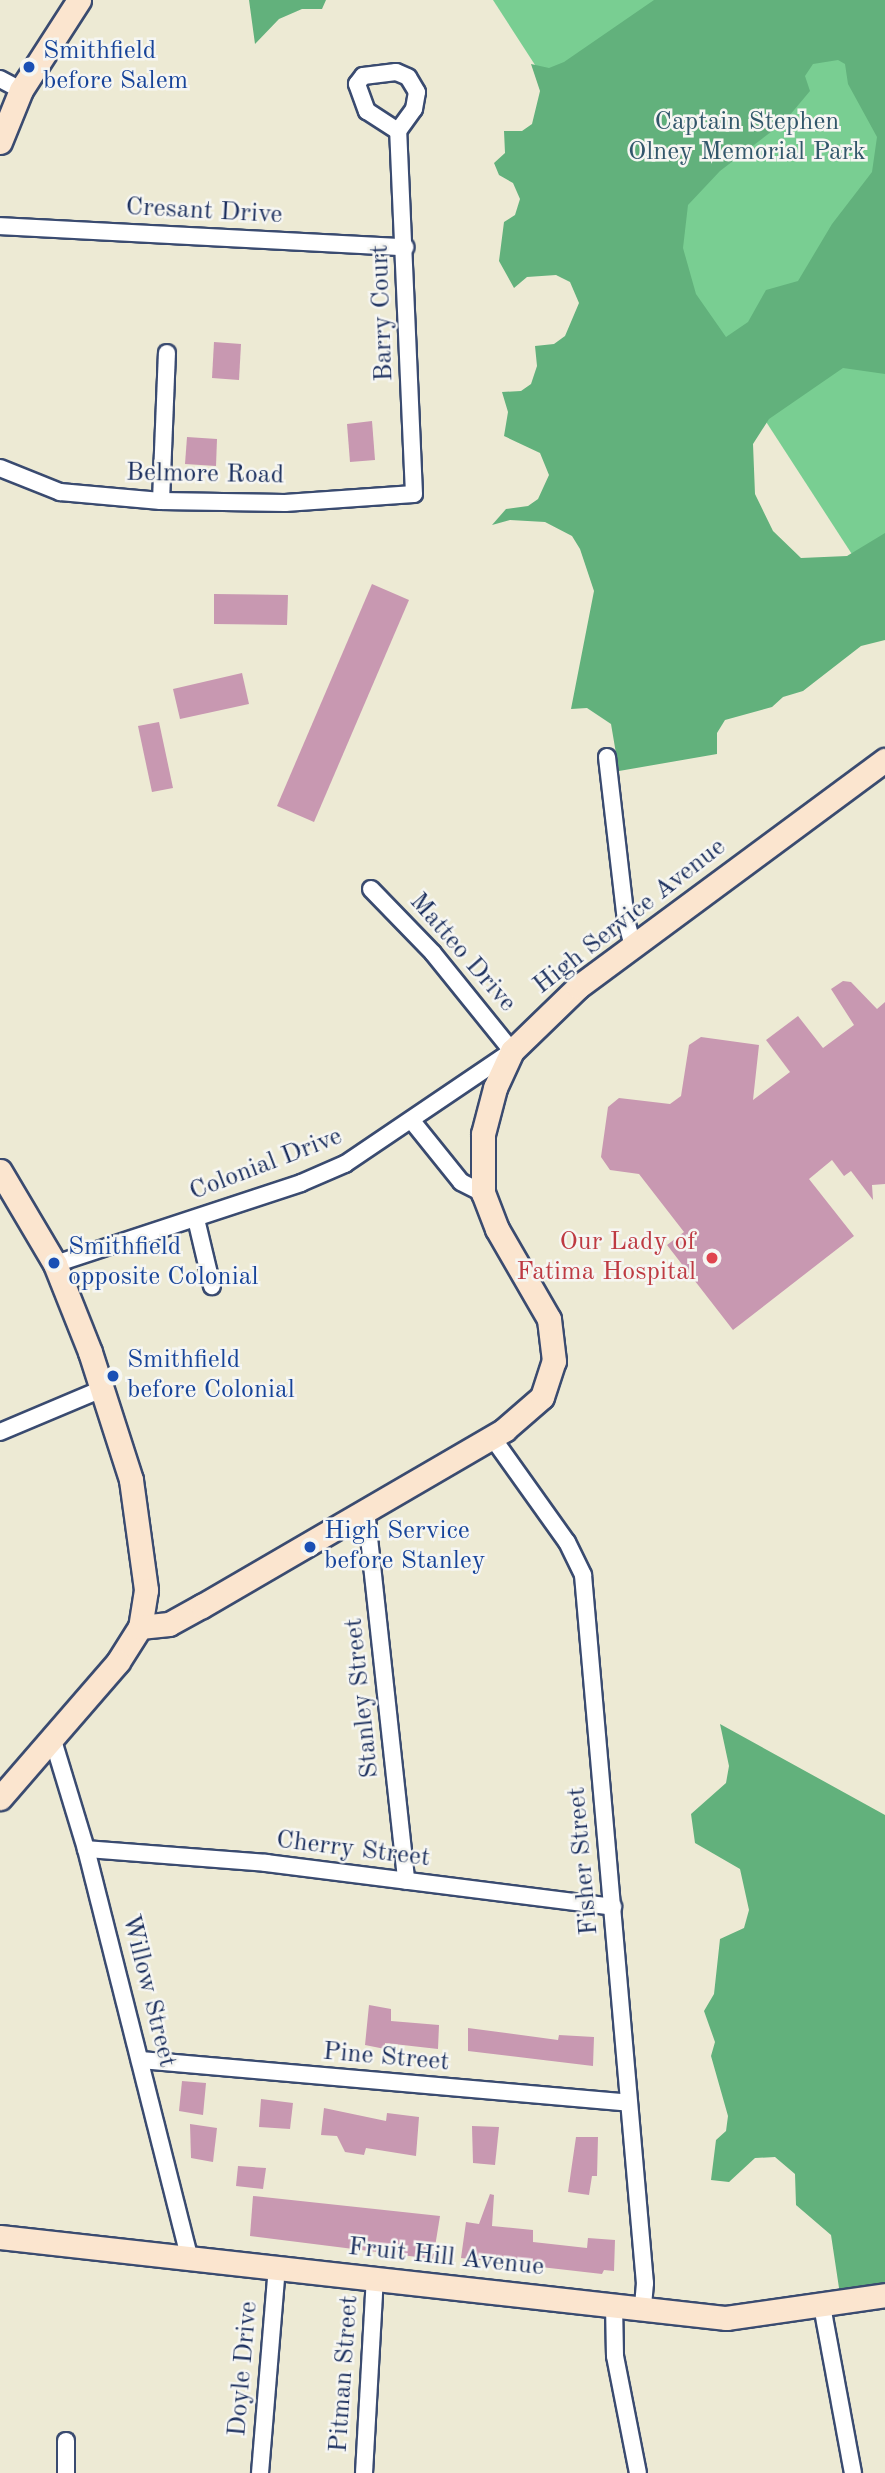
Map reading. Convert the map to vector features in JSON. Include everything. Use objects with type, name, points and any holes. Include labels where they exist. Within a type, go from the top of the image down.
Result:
[{"type":"main road","points":[[0,142],[21,90],[79,0]]},
{"type":"main road","name":"High Service Avenue","points":[[140,1627],[169,1624],[492,1437],[542,1397],[554,1361],[549,1319],[497,1229],[483,1193],[483,1134],[488,1109],[512,1051],[553,1007],[885,760]]},
{"type":"main road","points":[[0,1171],[55,1264],[102,1389],[139,1519],[146,1590],[140,1627],[118,1662],[0,1798]]},
{"type":"main road","name":"Fruit Hill Avenue","points":[[0,2237],[726,2318],[885,2295]]},
{"type":"street","points":[[0,79],[21,90]]},
{"type":"street","name":"Barry Court","points":[[398,131],[414,494]]},
{"type":"street","name":"Cresant Drive","points":[[0,226],[405,247]]},
{"type":"street","points":[[161,501],[167,353]]},
{"type":"street","name":"Belmore Road","points":[[0,468],[60,492],[161,501],[285,503],[414,494]]},
{"type":"street","points":[[607,757],[626,920],[633,946]]},
{"type":"street","name":"Matteo Drive","points":[[371,889],[433,953],[512,1051]]},
{"type":"street","name":"Colonial Drive","points":[[55,1264],[196,1219],[345,1164],[412,1121],[481,1069],[512,1051]]},
{"type":"street","points":[[412,1121],[461,1182],[483,1193]]},
{"type":"street","points":[[196,1219],[212,1286]]},
{"type":"street","points":[[0,1432],[102,1389]]},
{"type":"street","name":"Fisher Street","points":[[492,1437],[567,1542],[583,1576],[613,1907],[627,2103],[645,2283],[643,2308]]},
{"type":"street","name":"Stanley Street","points":[[366,1510],[407,1881]]},
{"type":"street","name":"Willow Street","points":[[52,1737],[86,1849],[190,2259]]},
{"type":"street","name":"Cherry Street","points":[[86,1849],[407,1881],[613,1907]]},
{"type":"street","name":"Pine Street","points":[[140,2060],[627,2103]]},
{"type":"street","name":"Doyle Drive","points":[[260,2473],[277,2268]]},
{"type":"street","name":"Pitman Street","points":[[364,2473],[363,2426],[375,2278]]},
{"type":"street","points":[[614,2304],[615,2356],[638,2473]]},
{"type":"street","points":[[822,2306],[853,2473]]},
{"type":"street","points":[[66,2441],[66,2473]]},
{"type":"green space","points":[[249,0],[326,0],[322,9],[302,9],[279,19],[255,44]]},
{"type":"green space","name":"Captain Stephen Olney Memorial Park","points":[[493,0],[885,0],[885,605],[844,542]]},
{"type":"green space","points":[[654,0],[885,0],[885,374],[843,368],[769,419],[753,444],[755,494],[773,531],[801,558],[847,556],[885,533],[885,640],[861,646],[803,691],[783,697],[772,707],[725,720],[717,733],[717,754],[619,771],[611,724],[587,708],[571,709],[594,591],[580,549],[572,536],[545,522],[510,520],[492,525],[506,509],[528,506],[538,499],[549,475],[540,453],[504,436],[508,412],[502,392],[521,391],[531,384],[537,366],[535,346],[554,344],[565,336],[579,303],[570,282],[556,275],[527,277],[514,288],[499,261],[504,222],[515,215],[520,199],[513,183],[499,175],[494,163],[505,153],[504,131],[522,131],[532,124],[540,91],[531,64],[549,68],[564,62]],"holes":[[[838,60],[845,64],[848,84],[877,137],[872,172],[832,224],[798,281],[766,290],[748,322],[726,337],[696,294],[683,248],[688,205],[720,171],[784,122],[810,91],[805,76],[813,64]]]},
{"type":"green space","points":[[720,1724],[885,1815],[885,2294],[841,2301],[831,2235],[796,2205],[795,2174],[775,2157],[755,2158],[729,2182],[711,2180],[716,2140],[726,2131],[728,2116],[711,2056],[715,2042],[704,2011],[714,1994],[720,1939],[744,1928],[749,1910],[740,1869],[695,1843],[691,1814],[726,1783],[729,1766]]},
{"type":"building","points":[[214,342],[241,344],[239,380],[212,378]]},
{"type":"building","points":[[372,421],[375,460],[350,462],[347,424]]},
{"type":"building","points":[[187,437],[217,439],[216,466],[185,464]]},
{"type":"building","points":[[372,584],[409,600],[314,822],[277,806]]},
{"type":"building","points":[[214,594],[288,595],[287,625],[214,624]]},
{"type":"building","points":[[242,673],[249,704],[180,719],[173,689]]},
{"type":"building","points":[[159,722],[173,788],[152,792],[138,726]]},
{"type":"building","points":[[843,981],[851,982],[877,1009],[885,1002],[885,1184],[872,1185],[873,1200],[851,1171],[844,1176],[832,1160],[809,1179],[854,1236],[733,1330],[667,1245],[684,1232],[639,1174],[610,1170],[601,1157],[608,1107],[619,1098],[670,1104],[681,1096],[689,1045],[701,1037],[759,1045],[753,1100],[790,1072],[766,1040],[798,1016],[823,1048],[854,1025],[831,989]]},
{"type":"building","points":[[369,2005],[391,2009],[391,2021],[439,2025],[438,2049],[385,2043],[385,2049],[365,2045]]},
{"type":"building","points":[[468,2028],[558,2040],[559,2035],[594,2037],[593,2066],[468,2051]]},
{"type":"building","points":[[182,2081],[206,2083],[203,2115],[179,2111]]},
{"type":"building","points":[[261,2099],[293,2103],[290,2129],[259,2127]]},
{"type":"building","points":[[324,2108],[386,2121],[387,2113],[419,2117],[416,2156],[366,2148],[364,2155],[345,2152],[337,2136],[321,2135]]},
{"type":"building","points":[[190,2124],[217,2128],[213,2162],[191,2158]]},
{"type":"building","points":[[472,2126],[499,2127],[495,2165],[473,2163]]},
{"type":"building","points":[[576,2137],[598,2137],[597,2176],[592,2176],[589,2195],[568,2192]]},
{"type":"building","points":[[238,2166],[266,2168],[263,2189],[236,2186]]},
{"type":"building","points":[[490,2194],[494,2195],[492,2226],[533,2230],[533,2242],[587,2248],[588,2238],[615,2240],[614,2271],[604,2270],[602,2274],[461,2258],[466,2222],[479,2224]]},
{"type":"building","points":[[253,2196],[440,2216],[433,2259],[250,2236]]},
{"type":"place","name":"Smithfield before Salem","points":[[29,67]]},
{"type":"place","name":"Our Lady of Fatima Hospital","points":[[712,1258]]},
{"type":"place","name":"Smithfield opposite Colonial","points":[[54,1263]]},
{"type":"place","name":"Smithfield before Colonial","points":[[113,1376]]},
{"type":"place","name":"High Service before Stanley","points":[[310,1547]]}]
